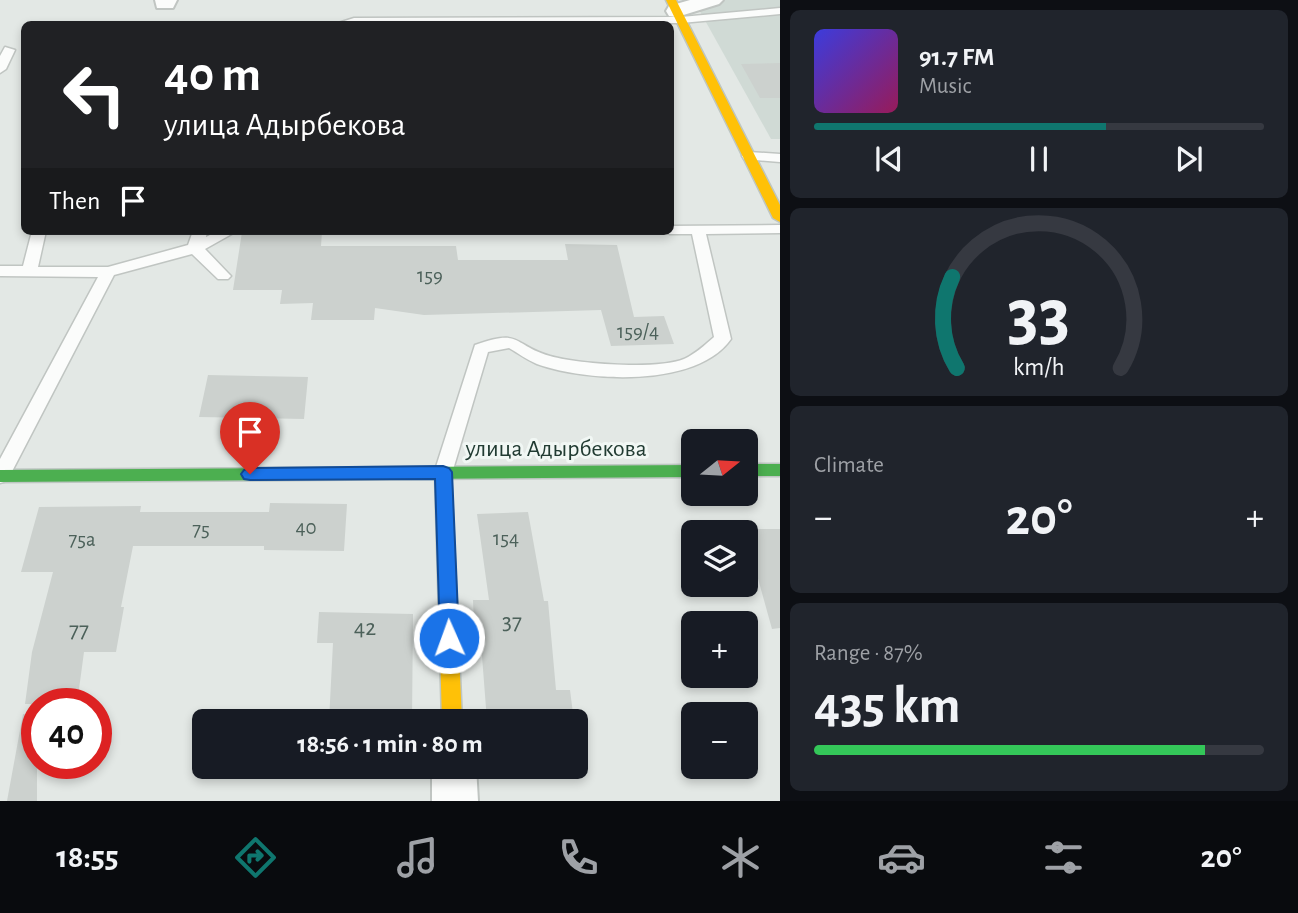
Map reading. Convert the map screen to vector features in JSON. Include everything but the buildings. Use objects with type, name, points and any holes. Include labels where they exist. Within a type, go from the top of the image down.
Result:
[{"type":"street","points":[[712,0],[677,10],[780,218]]},
{"type":"street","points":[[758,470],[780,470]]},
{"type":"street","name":"улица Адырбекова","points":[[0,476],[681,471]]},
{"type":"street","points":[[443,472],[452,709]]},
{"type":"street","points":[[454,779],[455,801]]},
{"type":"lane","points":[[354,21],[677,10],[780,11]]},
{"type":"lane","points":[[0,69],[9,50]]},
{"type":"lane","points":[[749,156],[780,158]]},
{"type":"lane","points":[[674,230],[780,229]]},
{"type":"lane","points":[[443,472],[481,349],[499,342],[516,343],[541,359],[577,368],[646,369],[687,365],[723,339],[698,230]]},
{"type":"lane","points":[[29,272],[38,235]]},
{"type":"lane","points":[[195,248],[199,235]]},
{"type":"lane","points":[[0,271],[108,272],[195,248],[222,235]]},
{"type":"lane","points":[[195,248],[223,276]]},
{"type":"lane","points":[[0,476],[108,272]]},
{"type":"shaded area","points":[[720,0],[780,0],[780,139],[771,139],[697,6]]},
{"type":"traffic: fast","points":[[758,470],[780,470]]},
{"type":"traffic: fast","points":[[0,476],[681,471]]},
{"type":"traffic: slow","points":[[671,0],[780,218]]},
{"type":"traffic: slow","points":[[443,473],[452,709]]},
{"type":"route","points":[[250,474],[443,472],[449,638]]}]
